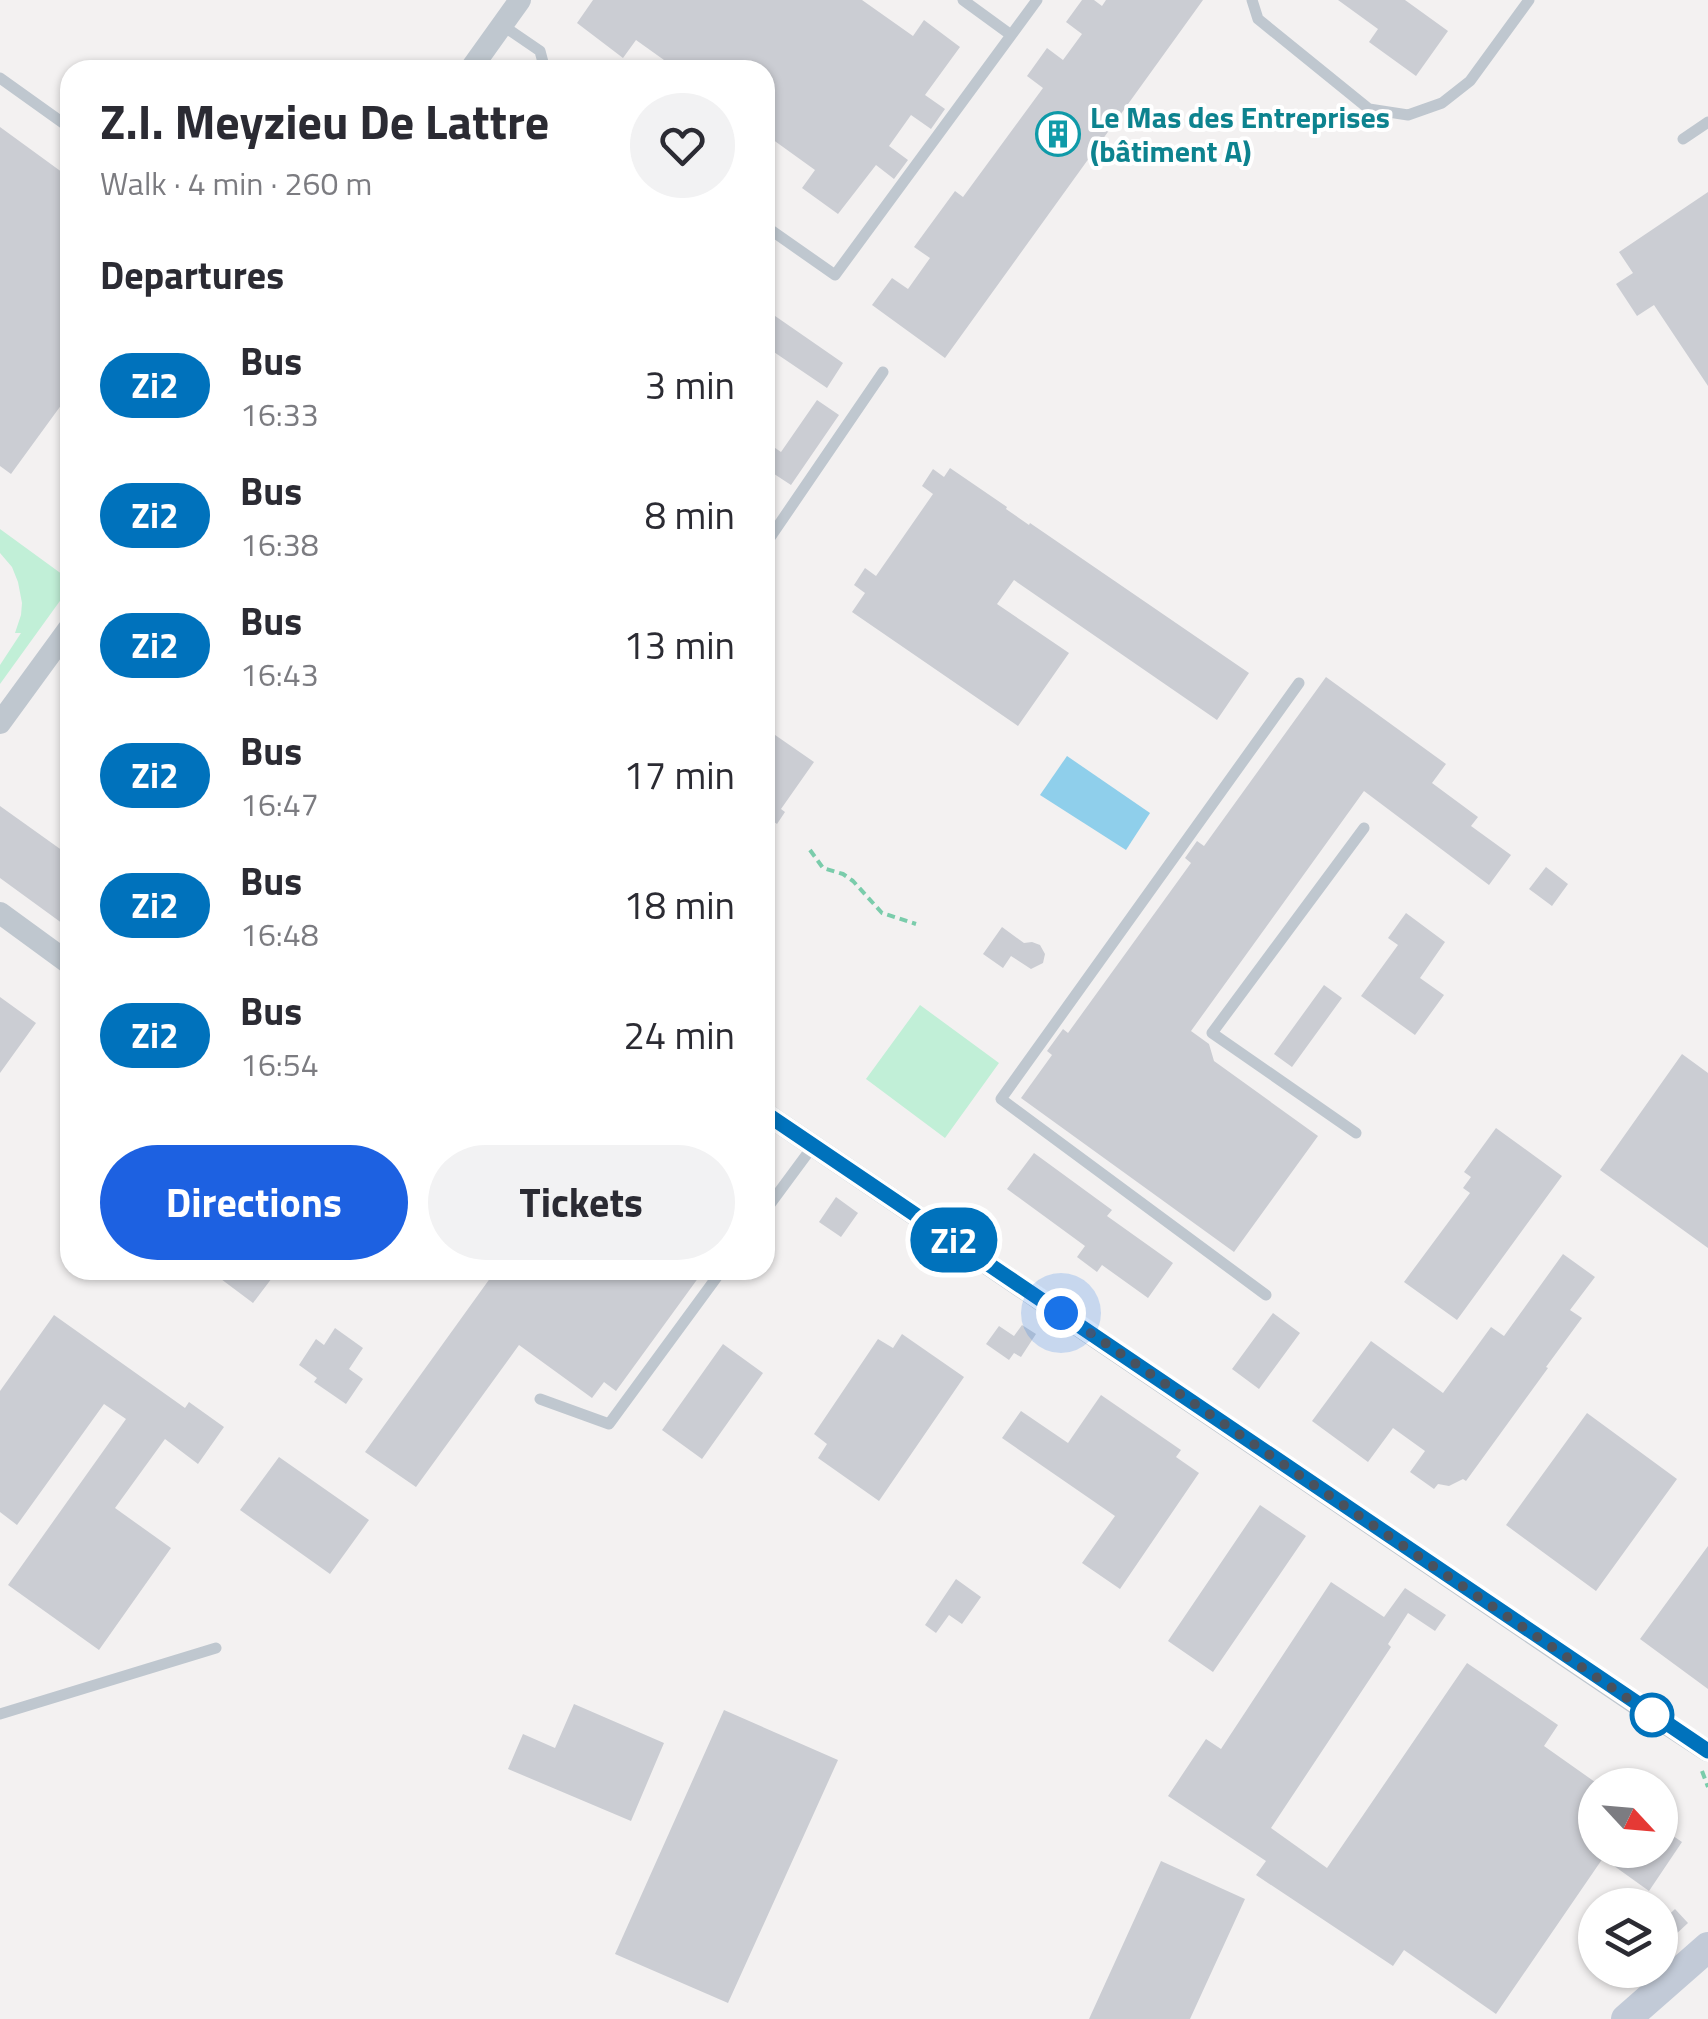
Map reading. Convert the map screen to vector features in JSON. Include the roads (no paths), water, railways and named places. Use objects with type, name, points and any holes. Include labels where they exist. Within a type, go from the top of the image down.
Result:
[{"type":"street","points":[[477,60],[520,0]]},
{"type":"street","points":[[0,723],[60,641]]},
{"type":"street","points":[[0,913],[60,957]]},
{"type":"street","points":[[775,1120],[1708,1751]]},
{"type":"street","points":[[1626,2019],[1708,1946]]},
{"type":"lane","points":[[963,0],[1011,36]]},
{"type":"lane","points":[[775,233],[835,275],[1037,0]]},
{"type":"lane","points":[[1252,0],[1258,18],[1369,109],[1408,116],[1442,104],[1470,81],[1529,0]]},
{"type":"lane","points":[[502,26],[540,51],[542,60]]},
{"type":"lane","points":[[0,78],[60,121]]},
{"type":"lane","points":[[1683,139],[1708,122]]},
{"type":"lane","points":[[775,530],[884,372]]},
{"type":"lane","points":[[1266,1294],[1001,1099],[1299,684]]},
{"type":"lane","points":[[1356,1134],[1212,1033],[1364,828]]},
{"type":"lane","points":[[775,1197],[813,1146]]},
{"type":"lane","points":[[540,1399],[610,1424],[715,1280]]},
{"type":"lane","points":[[0,1714],[216,1648]]},
{"type":"water","points":[[1067,756],[1150,813],[1126,850],[1040,795]]},
{"type":"place","name":"Le Mas des Entreprises (bâtiment A)","points":[[1058,134]]}]
